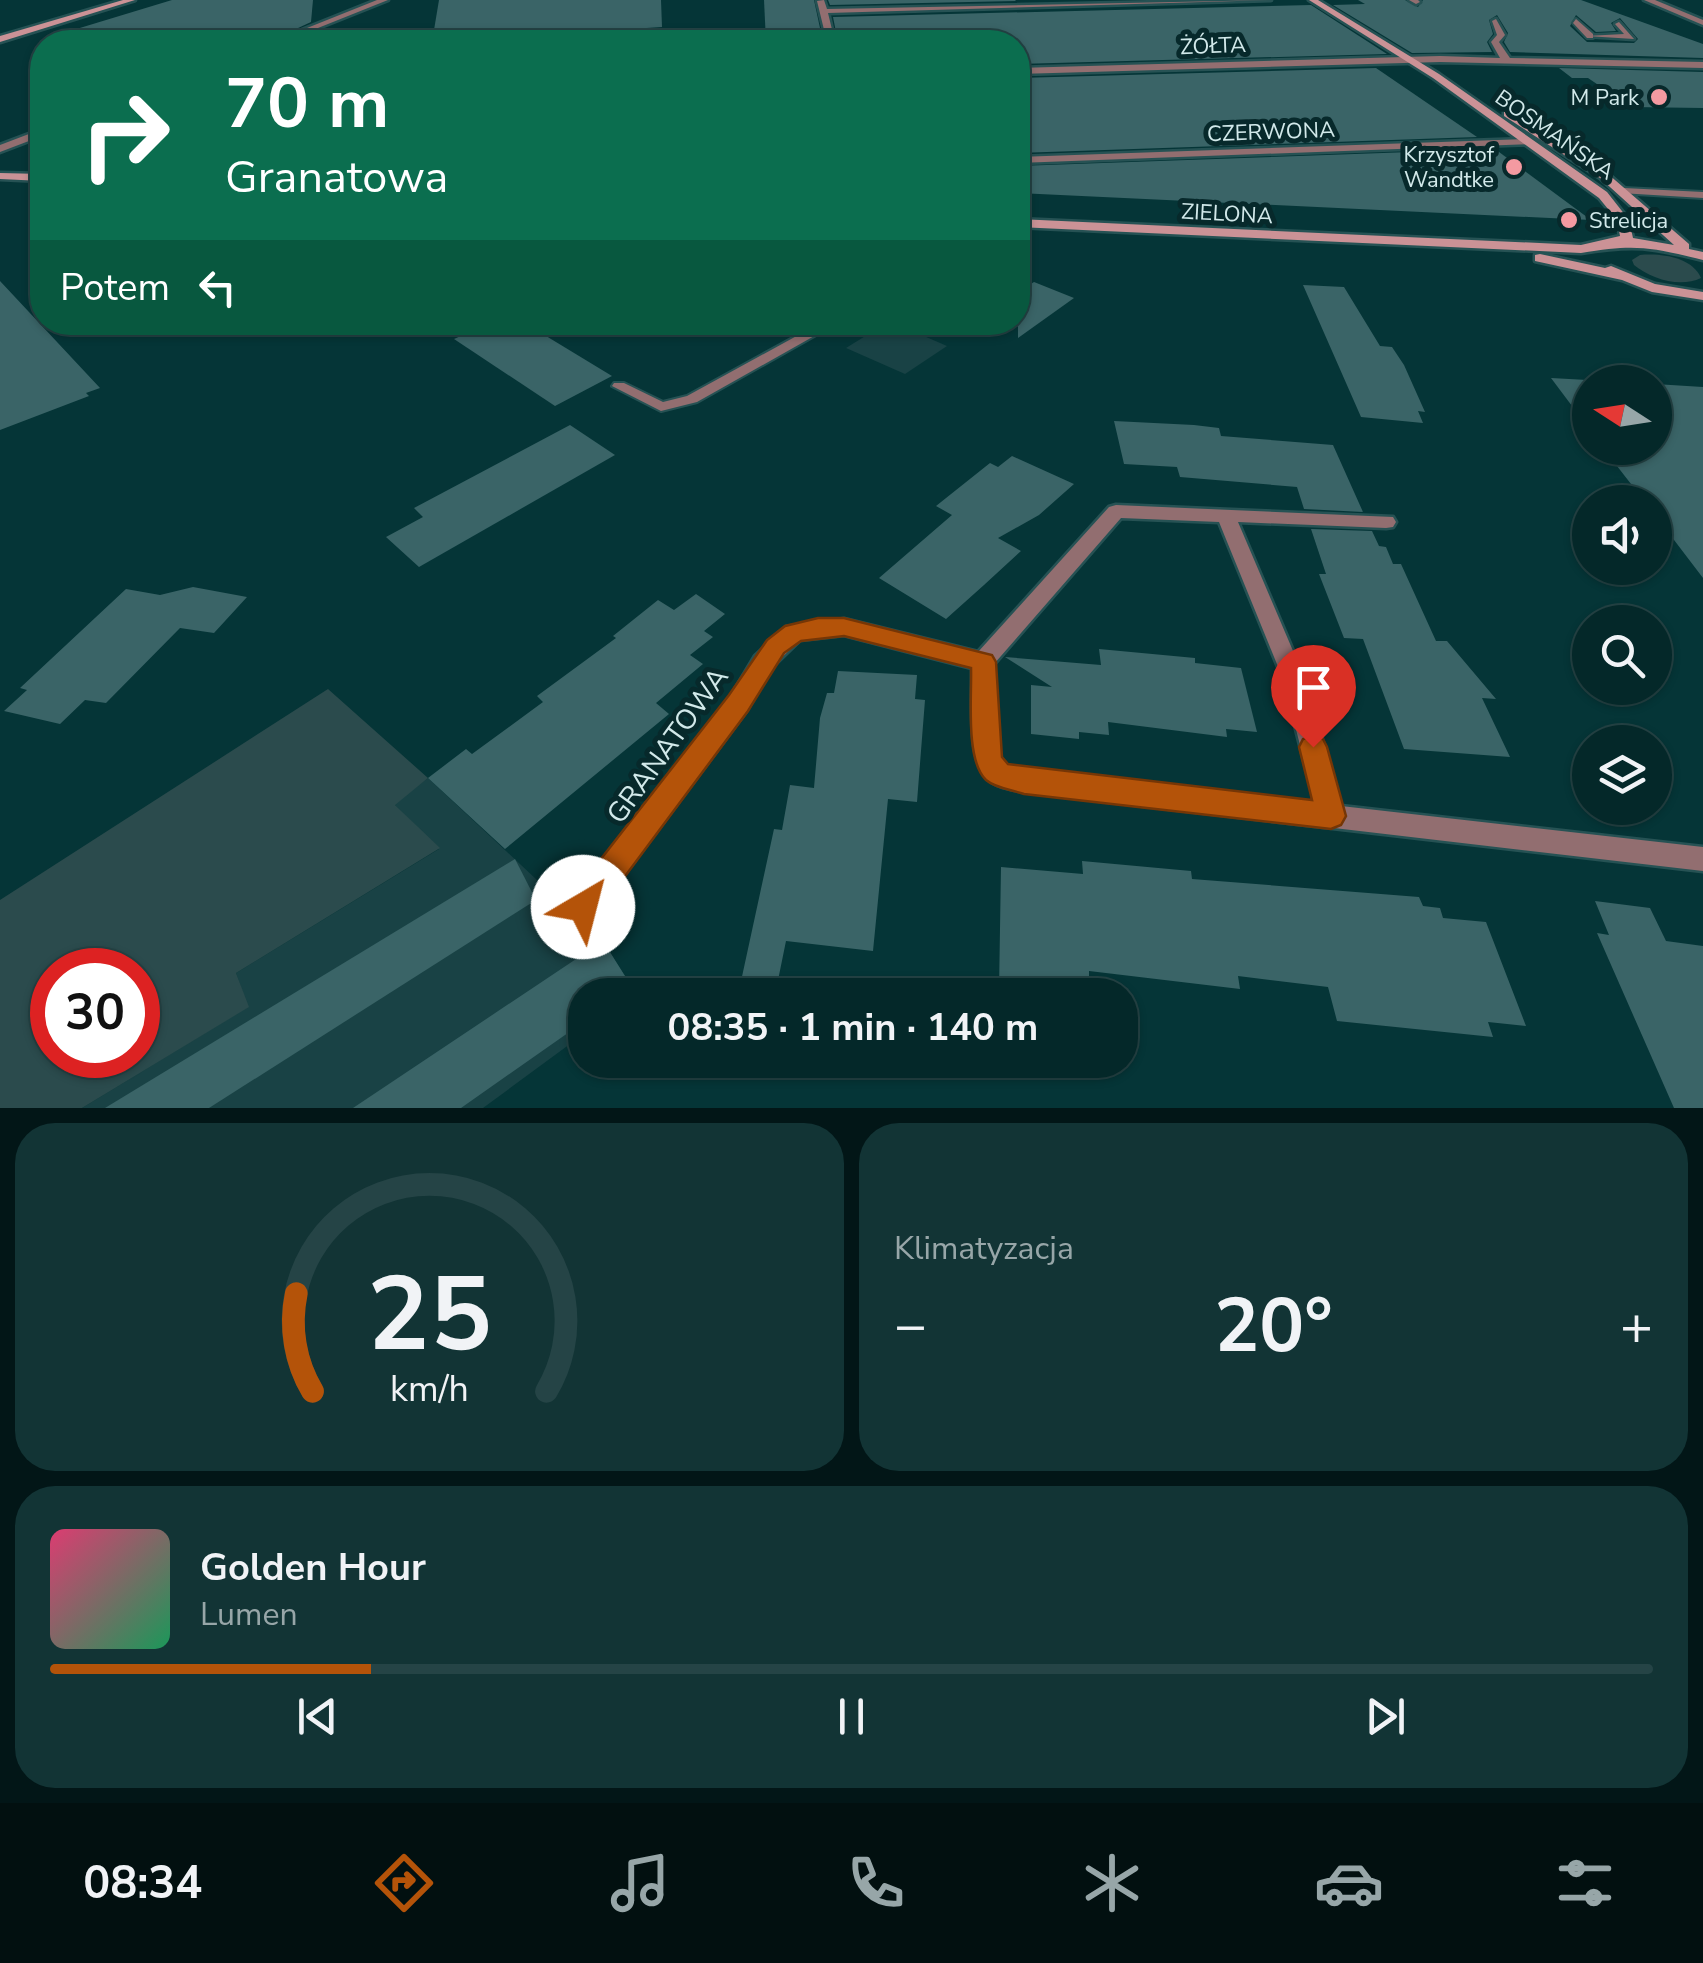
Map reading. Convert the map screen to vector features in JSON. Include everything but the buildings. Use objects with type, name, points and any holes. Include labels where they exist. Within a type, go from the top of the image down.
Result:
[{"type":"street","points":[[30,30],[131,0]]},
{"type":"street","points":[[307,30],[384,0]]},
{"type":"street","points":[[828,30],[822,5],[1267,0]]},
{"type":"street","name":"BOSMAŃSKA","points":[[1312,0],[1436,76],[1616,208],[1626,229],[1627,237],[1622,242]]},
{"type":"street","points":[[1648,0],[1703,23]]},
{"type":"street","points":[[1496,21],[1501,35],[1495,42],[1506,61]]},
{"type":"street","points":[[1590,36],[1632,37],[1619,24]]},
{"type":"street","points":[[0,39],[30,30]]},
{"type":"street","points":[[1590,36],[1618,63]]},
{"type":"street","name":"ŻÓŁTA","points":[[1030,72],[1411,60],[1703,66]]},
{"type":"street","name":"BOSMAŃSKA","points":[[1436,76],[1540,134],[1624,191],[1696,254]]},
{"type":"street","points":[[0,149],[30,137]]},
{"type":"street","name":"CZERWONA","points":[[1030,160],[1527,142]]},
{"type":"street","points":[[0,176],[30,177]]},
{"type":"street","name":"ZIELONA","points":[[1030,224],[1603,248],[1622,242]]},
{"type":"street","name":"ZIELONA","points":[[1434,242],[1559,261],[1669,292]]},
{"type":"street","points":[[1622,242],[1661,244],[1696,254]]},
{"type":"street","points":[[1603,248],[1602,261],[1622,276]]},
{"type":"street","points":[[1669,292],[1703,296]]},
{"type":"street","points":[[1669,292],[1703,311]]},
{"type":"street","points":[[1386,522],[1116,511],[984,662],[984,743],[988,761],[998,774],[1024,782],[1703,859]]},
{"type":"street","points":[[1225,514],[1294,679],[1331,816]]},
{"type":"street","name":"GRANATOWA","points":[[583,907],[739,703],[764,662],[794,633],[844,627],[984,662]]},
{"type":"lane","points":[[1576,21],[1590,36]]},
{"type":"lane","points":[[1624,191],[1703,195]]},
{"type":"lane","points":[[619,386],[662,407],[692,399],[809,335]]},
{"type":"shaded area","points":[[1640,255],[1683,261],[1701,278],[1675,282],[1657,278],[1634,265],[1632,260]]},
{"type":"shaded area","points":[[867,335],[922,335],[947,346],[905,374],[846,348]]},
{"type":"shaded area","points":[[328,689],[428,778],[395,805],[440,848],[236,973],[249,1007],[160,1061],[160,948],[30,948],[30,1078],[132,1078],[82,1108],[0,1108],[0,900]]},
{"type":"shaded area","points":[[428,778],[537,880],[601,923],[603,941],[626,978],[568,978],[568,1046],[483,1108],[82,1108],[131,1078],[160,1078],[160,1061],[248,1007],[236,973],[439,849],[394,804]]},
{"type":"place","name":"M Park","points":[[1659,97]]},
{"type":"place","name":"Krzysztof Wandtke","points":[[1514,167]]},
{"type":"place","name":"Strelicja","points":[[1569,220]]},
{"type":"route","points":[[583,907],[739,703],[776,646],[794,633],[818,627],[844,627],[984,662],[984,743],[988,761],[998,774],[1024,782],[1331,816],[1313,747]]}]
